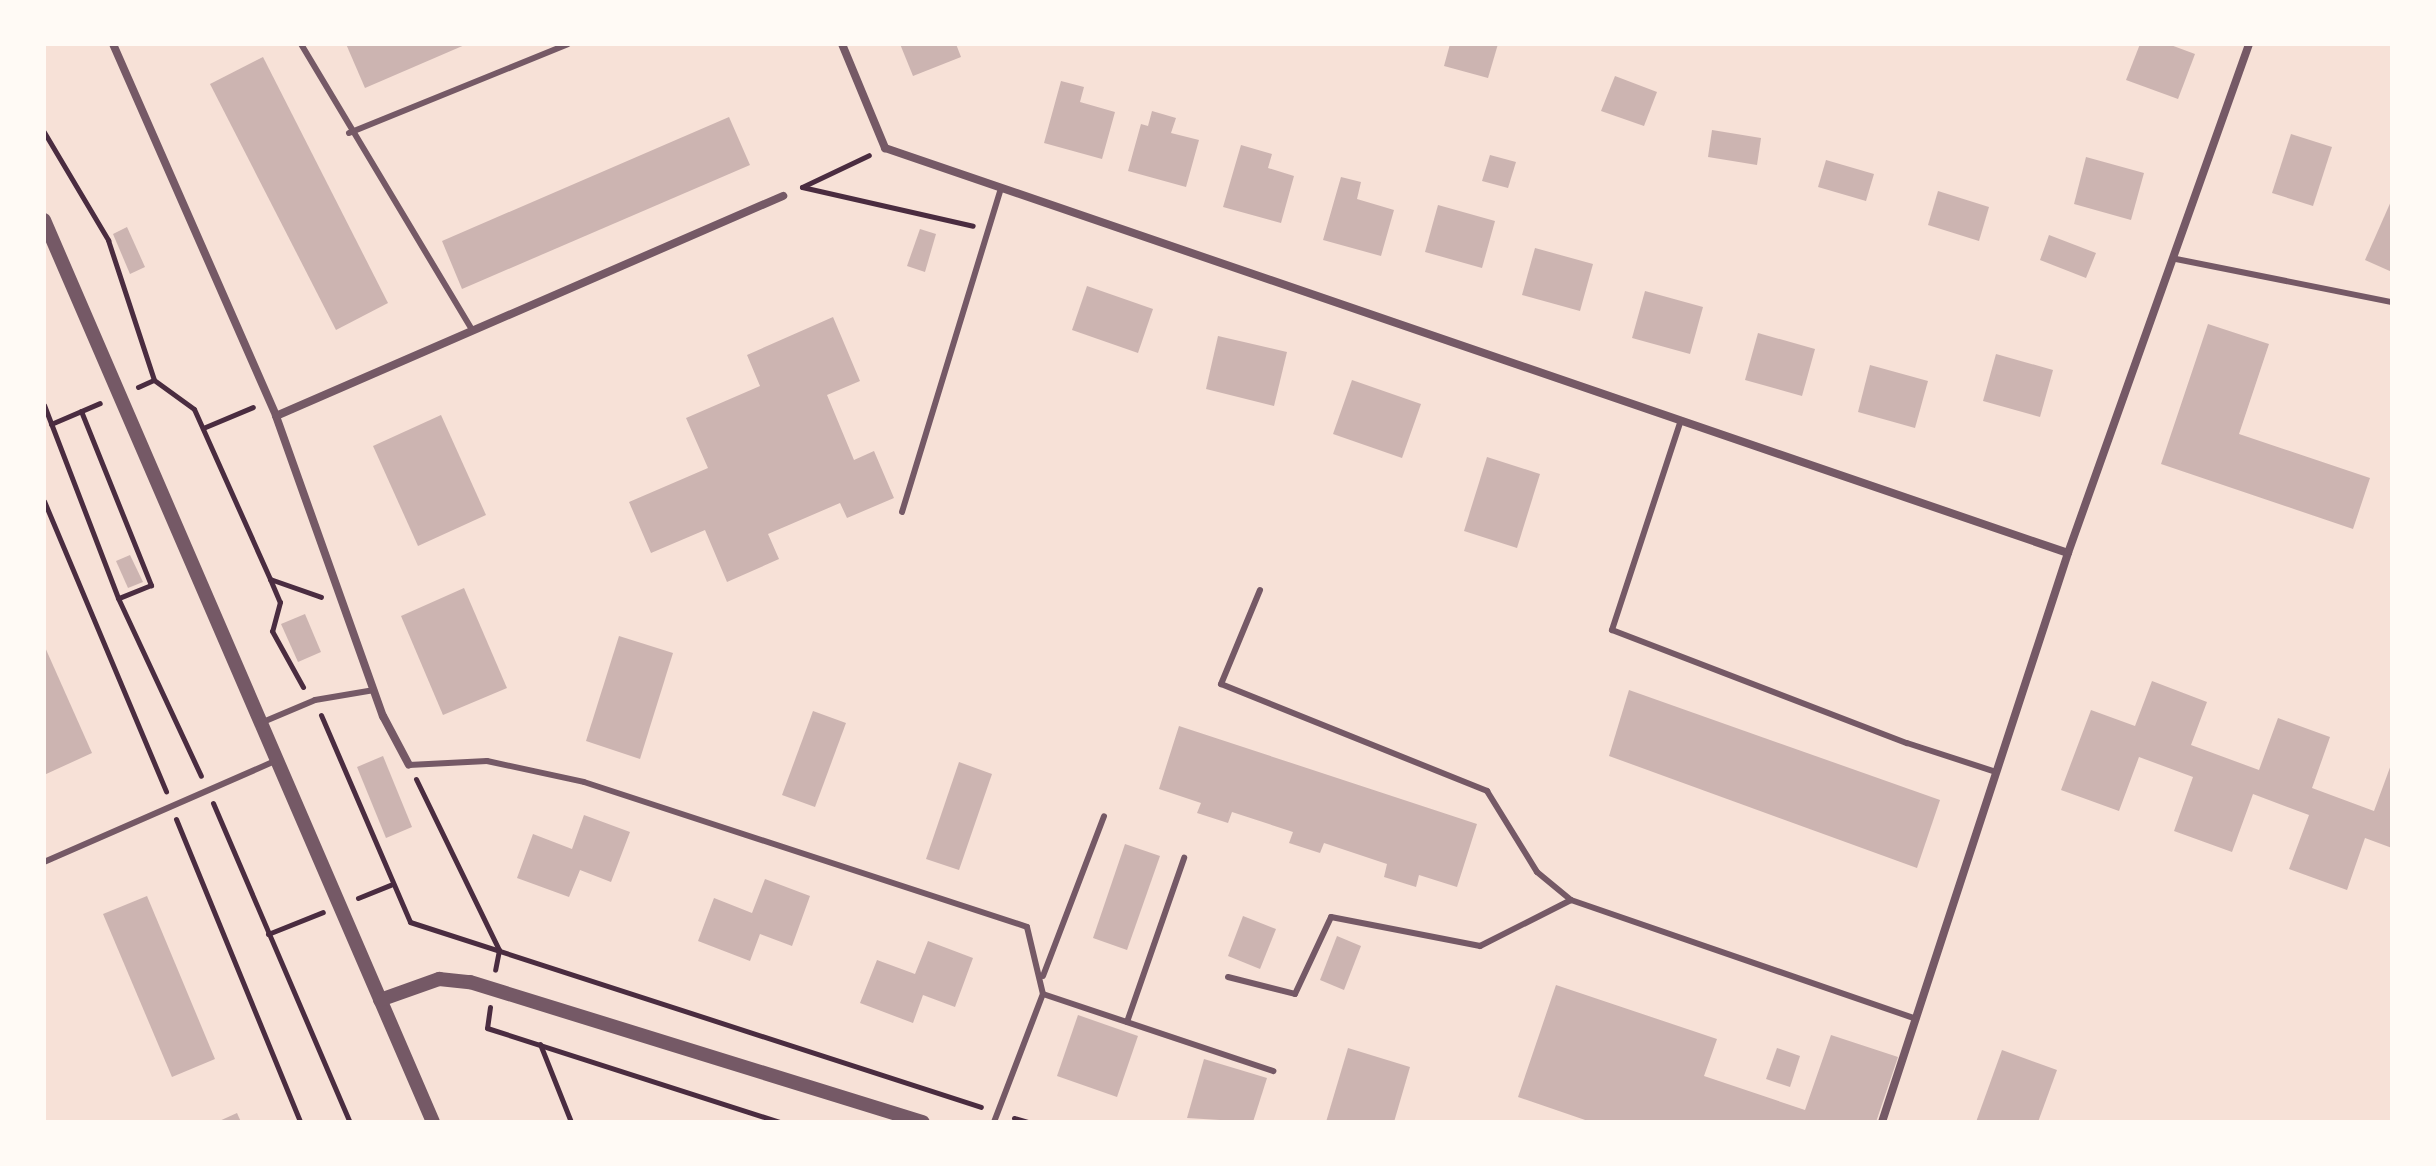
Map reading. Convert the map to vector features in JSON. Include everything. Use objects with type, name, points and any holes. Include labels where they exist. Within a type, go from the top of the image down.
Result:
[{"type":"street","points":[[113,44],[276,416],[374,690],[409,765]]},
{"type":"street","points":[[842,44],[885,148],[1680,423],[2068,553]]},
{"type":"street","points":[[1882,1122],[2068,553],[2176,259],[2249,44]]},
{"type":"street","points":[[276,416],[471,328],[783,196]]},
{"type":"street","points":[[44,220],[258,723],[433,1122]]},
{"type":"street","points":[[380,1000],[439,979],[492,988],[923,1122]]},
{"type":"lane","points":[[301,44],[349,133],[471,328]]},
{"type":"lane","points":[[349,133],[568,44]]},
{"type":"lane","points":[[902,512],[1001,188]]},
{"type":"lane","points":[[2176,259],[2392,302]]},
{"type":"lane","points":[[1680,423],[1612,630],[1907,743],[1996,772]]},
{"type":"lane","points":[[1260,590],[1221,684],[1487,791],[1537,872],[1571,900],[1916,1019]]},
{"type":"lane","points":[[258,723],[315,700],[374,690]]},
{"type":"lane","points":[[44,862],[275,761]]},
{"type":"lane","points":[[409,765],[487,761],[584,782],[1027,927],[1043,976],[1043,994],[994,1122]]},
{"type":"lane","points":[[1043,976],[1104,816]]},
{"type":"lane","points":[[1127,1022],[1184,858]]},
{"type":"lane","points":[[1228,977],[1295,994],[1331,917],[1480,946],[1571,900]]},
{"type":"lane","points":[[1043,994],[1273,1071]]},
{"type":"path","points":[[44,132],[108,240],[154,380]]},
{"type":"path","points":[[783,196],[885,148]]},
{"type":"path","points":[[802,187],[988,230]]},
{"type":"path","points":[[203,428],[269,400]]},
{"type":"path","points":[[44,405],[118,598],[207,790],[350,1122]]},
{"type":"path","points":[[194,409],[280,602],[272,631],[292,674],[315,700],[390,885],[410,922],[1028,1122]]},
{"type":"path","points":[[81,411],[151,585],[118,598]]},
{"type":"path","points":[[270,579],[344,605]]},
{"type":"path","points":[[409,765],[499,950],[487,1028],[778,1122]]},
{"type":"path","points":[[539,1044],[571,1122]]},
{"type":"building","points":[[346,44],[467,44],[365,88]]},
{"type":"building","points":[[900,44],[956,44],[961,57],[913,76]]},
{"type":"building","points":[[1450,44],[1498,44],[1488,78],[1444,66]]},
{"type":"building","points":[[2140,44],[2168,44],[2195,54],[2178,99],[2126,80]]},
{"type":"building","points":[[263,57],[388,303],[336,330],[210,84]]},
{"type":"building","points":[[1615,76],[1657,92],[1644,126],[1601,111]]},
{"type":"building","points":[[1061,81],[1084,87],[1080,102],[1115,112],[1102,159],[1044,143]]},
{"type":"building","points":[[1152,111],[1176,118],[1171,133],[1199,140],[1186,187],[1128,171],[1141,124],[1148,126]]},
{"type":"building","points":[[729,117],[750,165],[462,289],[442,241]]},
{"type":"building","points":[[1712,130],[1761,138],[1757,165],[1708,157]]},
{"type":"building","points":[[2291,134],[2332,147],[2313,206],[2272,193]]},
{"type":"building","points":[[1241,145],[1272,154],[1268,168],[1294,176],[1281,223],[1223,207]]},
{"type":"building","points":[[1490,155],[1516,162],[1508,188],[1482,181]]},
{"type":"building","points":[[2086,157],[2144,173],[2131,220],[2074,204]]},
{"type":"building","points":[[1826,160],[1874,174],[1866,201],[1818,187]]},
{"type":"building","points":[[1341,177],[1361,182],[1357,199],[1394,210],[1381,256],[1323,240]]},
{"type":"building","points":[[1938,191],[1989,207],[1979,241],[1928,225]]},
{"type":"building","points":[[2392,199],[2392,272],[2365,260]]},
{"type":"building","points":[[1438,205],[1495,221],[1482,268],[1425,252]]},
{"type":"building","points":[[127,227],[145,267],[130,274],[113,234]]},
{"type":"building","points":[[920,229],[936,234],[925,272],[907,266]]},
{"type":"building","points":[[2049,235],[2096,253],[2086,278],[2040,260]]},
{"type":"building","points":[[1535,248],[1593,264],[1580,311],[1522,295]]},
{"type":"building","points":[[1087,286],[1153,309],[1138,353],[1072,330]]},
{"type":"building","points":[[1645,291],[1703,307],[1690,354],[1632,338]]},
{"type":"building","points":[[833,317],[860,381],[827,395],[854,460],[874,451],[894,498],[847,518],[840,503],[768,534],[779,559],[727,582],[705,530],[651,553],[629,502],[708,468],[686,418],[760,386],[747,355]]},
{"type":"building","points":[[2208,324],[2269,344],[2239,434],[2370,478],[2353,529],[2161,464]]},
{"type":"building","points":[[1758,333],[1815,349],[1802,396],[1745,380]]},
{"type":"building","points":[[1218,336],[1287,352],[1274,406],[1206,389]]},
{"type":"building","points":[[1996,354],[2053,370],[2040,417],[1983,401]]},
{"type":"building","points":[[1870,365],[1928,381],[1915,428],[1858,412]]},
{"type":"building","points":[[1352,380],[1421,404],[1402,458],[1333,434]]},
{"type":"building","points":[[441,415],[486,515],[418,546],[373,446]]},
{"type":"building","points":[[1487,457],[1540,474],[1517,548],[1464,531]]},
{"type":"building","points":[[130,555],[143,582],[128,588],[116,561]]},
{"type":"building","points":[[464,588],[507,688],[443,715],[401,616]]},
{"type":"building","points":[[305,614],[321,652],[298,662],[281,624]]},
{"type":"building","points":[[619,636],[673,653],[640,759],[586,741]]},
{"type":"building","points":[[44,645],[92,753],[44,775]]},
{"type":"building","points":[[2152,681],[2207,702],[2191,745],[2259,770],[2278,718],[2330,737],[2312,788],[2374,811],[2392,762],[2392,848],[2365,838],[2347,890],[2289,869],[2309,815],[2253,794],[2232,852],[2174,831],[2193,777],[2139,757],[2119,811],[2061,790],[2091,710],[2135,726]]},
{"type":"building","points":[[1629,690],[1940,800],[1917,868],[1609,756]]},
{"type":"building","points":[[813,711],[846,723],[815,807],[782,795]]},
{"type":"building","points":[[1179,726],[1477,824],[1457,887],[1419,875],[1416,887],[1384,877],[1387,864],[1324,843],[1320,853],[1289,843],[1293,832],[1232,812],[1228,823],[1197,813],[1201,803],[1159,789]]},
{"type":"building","points":[[383,756],[412,827],[386,838],[357,767]]},
{"type":"building","points":[[959,762],[992,774],[959,870],[926,859]]},
{"type":"building","points":[[584,815],[630,832],[611,882],[580,870],[569,897],[517,878],[533,834],[572,849]]},
{"type":"building","points":[[1125,844],[1160,856],[1127,950],[1093,938]]},
{"type":"building","points":[[765,879],[810,896],[792,946],[760,934],[750,961],[698,941],[714,898],[752,913]]},
{"type":"building","points":[[147,896],[215,1059],[172,1077],[103,914]]},
{"type":"building","points":[[1243,916],[1276,929],[1260,969],[1228,956]]},
{"type":"building","points":[[1337,936],[1361,946],[1344,990],[1320,980]]},
{"type":"building","points":[[928,941],[973,958],[955,1007],[923,995],[913,1023],[860,1003],[877,960],[915,974]]},
{"type":"building","points":[[1556,985],[1717,1039],[1704,1076],[1805,1110],[1831,1035],[1898,1057],[1876,1122],[1591,1122],[1518,1097]]},
{"type":"building","points":[[1078,1015],[1138,1036],[1117,1097],[1057,1076]]},
{"type":"building","points":[[1348,1048],[1410,1067],[1394,1122],[1326,1122]]},
{"type":"building","points":[[1777,1048],[1800,1056],[1790,1087],[1766,1079]]},
{"type":"building","points":[[2002,1050],[2057,1070],[2038,1122],[1976,1122]]},
{"type":"building","points":[[1204,1059],[1267,1078],[1253,1122],[1187,1118]]},
{"type":"building","points":[[237,1113],[241,1122],[217,1122]]}]
